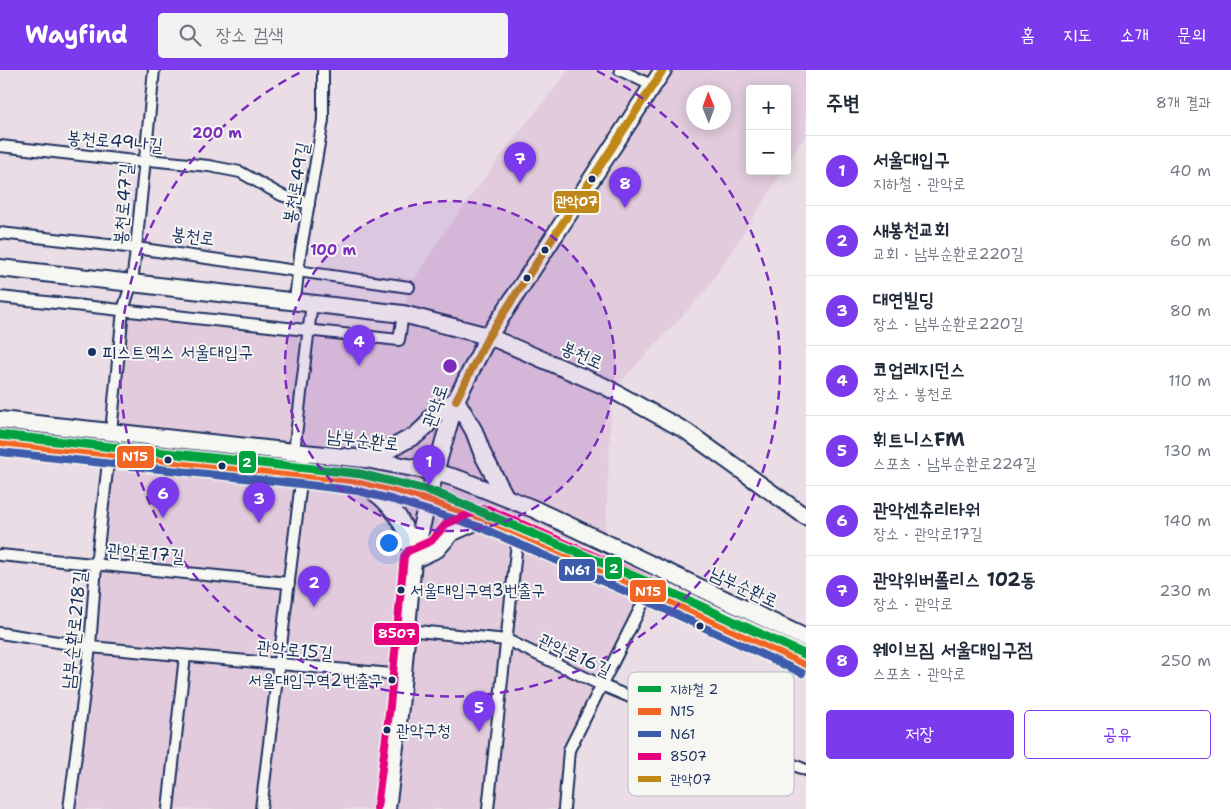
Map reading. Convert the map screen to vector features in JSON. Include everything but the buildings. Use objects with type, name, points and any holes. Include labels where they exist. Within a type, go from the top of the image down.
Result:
[{"type":"main road","name":"관악로","points":[[387,809],[403,675],[413,560],[435,472],[456,400],[488,336],[663,70]]},
{"type":"main road","name":"봉천로","points":[[0,268],[295,300],[403,314],[488,336],[604,386],[686,431],[806,517]]},
{"type":"main road","points":[[365,458],[386,451],[416,435],[427,425],[433,415],[456,400],[474,431],[483,455],[505,496]]},
{"type":"main road","name":"남부순환로","points":[[0,420],[365,458],[435,472],[505,496],[806,638]]},
{"type":"main road","points":[[0,442],[302,474],[360,482],[428,499],[484,518],[649,591],[806,664]]},
{"type":"main road","points":[[360,482],[382,497],[394,512],[406,531],[413,560],[437,549],[451,533],[484,518]]},
{"type":"street","name":"봉천로47길","points":[[132,282],[154,70]]},
{"type":"street","name":"봉천로49길","points":[[295,300],[323,120],[323,70]]},
{"type":"street","points":[[620,70],[653,86]]},
{"type":"street","name":"봉천로49나길","points":[[0,146],[144,162],[148,160],[209,166],[240,172],[281,195],[309,204]]},
{"type":"street","name":"봉천로","points":[[0,232],[136,248],[409,287]]},
{"type":"street","points":[[111,432],[123,310],[132,282]]},
{"type":"street","points":[[0,297],[399,340],[403,314]]},
{"type":"street","points":[[294,452],[312,302]]},
{"type":"street","name":"남부순환로218길","points":[[69,809],[90,647],[96,565],[109,454]]},
{"type":"street","points":[[262,809],[302,474]]},
{"type":"street","points":[[488,809],[518,533]]},
{"type":"street","name":"관악로17길","points":[[0,555],[289,583]]},
{"type":"street","points":[[564,809],[569,750],[649,591]]},
{"type":"street","name":"관악로16길","points":[[407,630],[507,640],[628,697]]},
{"type":"street","name":"관악로15길","points":[[0,633],[90,647],[403,675]]},
{"type":"street","points":[[168,809],[185,656]]},
{"type":"street","name":"관악로16길","points":[[794,765],[806,770]]},
{"type":"shaded area","points":[[569,70],[806,70],[806,135],[791,158],[791,85],[746,85],[746,175],[780,175],[707,289],[612,391],[606,524],[599,569],[649,591],[569,750],[564,809],[69,809],[123,310],[398,340],[409,287],[447,229],[509,145]]},
{"type":"metro line","name":"2","points":[[0,435],[361,474],[434,492],[657,586],[806,655]]},
{"type":"transit line","name":"관악07","points":[[456,400],[488,337],[663,70]]},
{"type":"transit line","name":"N15","points":[[0,442],[360,481],[397,490],[484,518],[649,591],[806,664]]},
{"type":"transit line","name":"N61","points":[[0,452],[301,484],[358,491],[394,500],[480,527],[645,600],[802,673]]},
{"type":"transit line","name":"8507","points":[[377,808],[390,706],[404,556],[408,551],[431,541],[446,524],[481,509],[488,509],[653,582],[806,653]]},
{"type":"place","name":"관악위버폴리스 102동","points":[[520,183]]},
{"type":"place","name":"웨이브짐 서울대입구점","points":[[625,208]]},
{"type":"place","name":"피스트엑스 서울대입구","points":[[92,352]]},
{"type":"place","name":"코업레지던스","points":[[359,366]]},
{"type":"place","name":"서울대입구","points":[[429,486]]},
{"type":"place","name":"관악센츄리타워","points":[[163,518]]},
{"type":"place","name":"대연빌딩","points":[[259,523]]},
{"type":"place","name":"서울대입구역3번출구","points":[[401,590]]},
{"type":"place","name":"새봉천교회","points":[[314,607]]},
{"type":"place","name":"서울대입구역2번출구","points":[[392,680]]},
{"type":"place","name":"관악구청","points":[[387,730]]},
{"type":"place","name":"휘트니스FM","points":[[479,732]]}]
